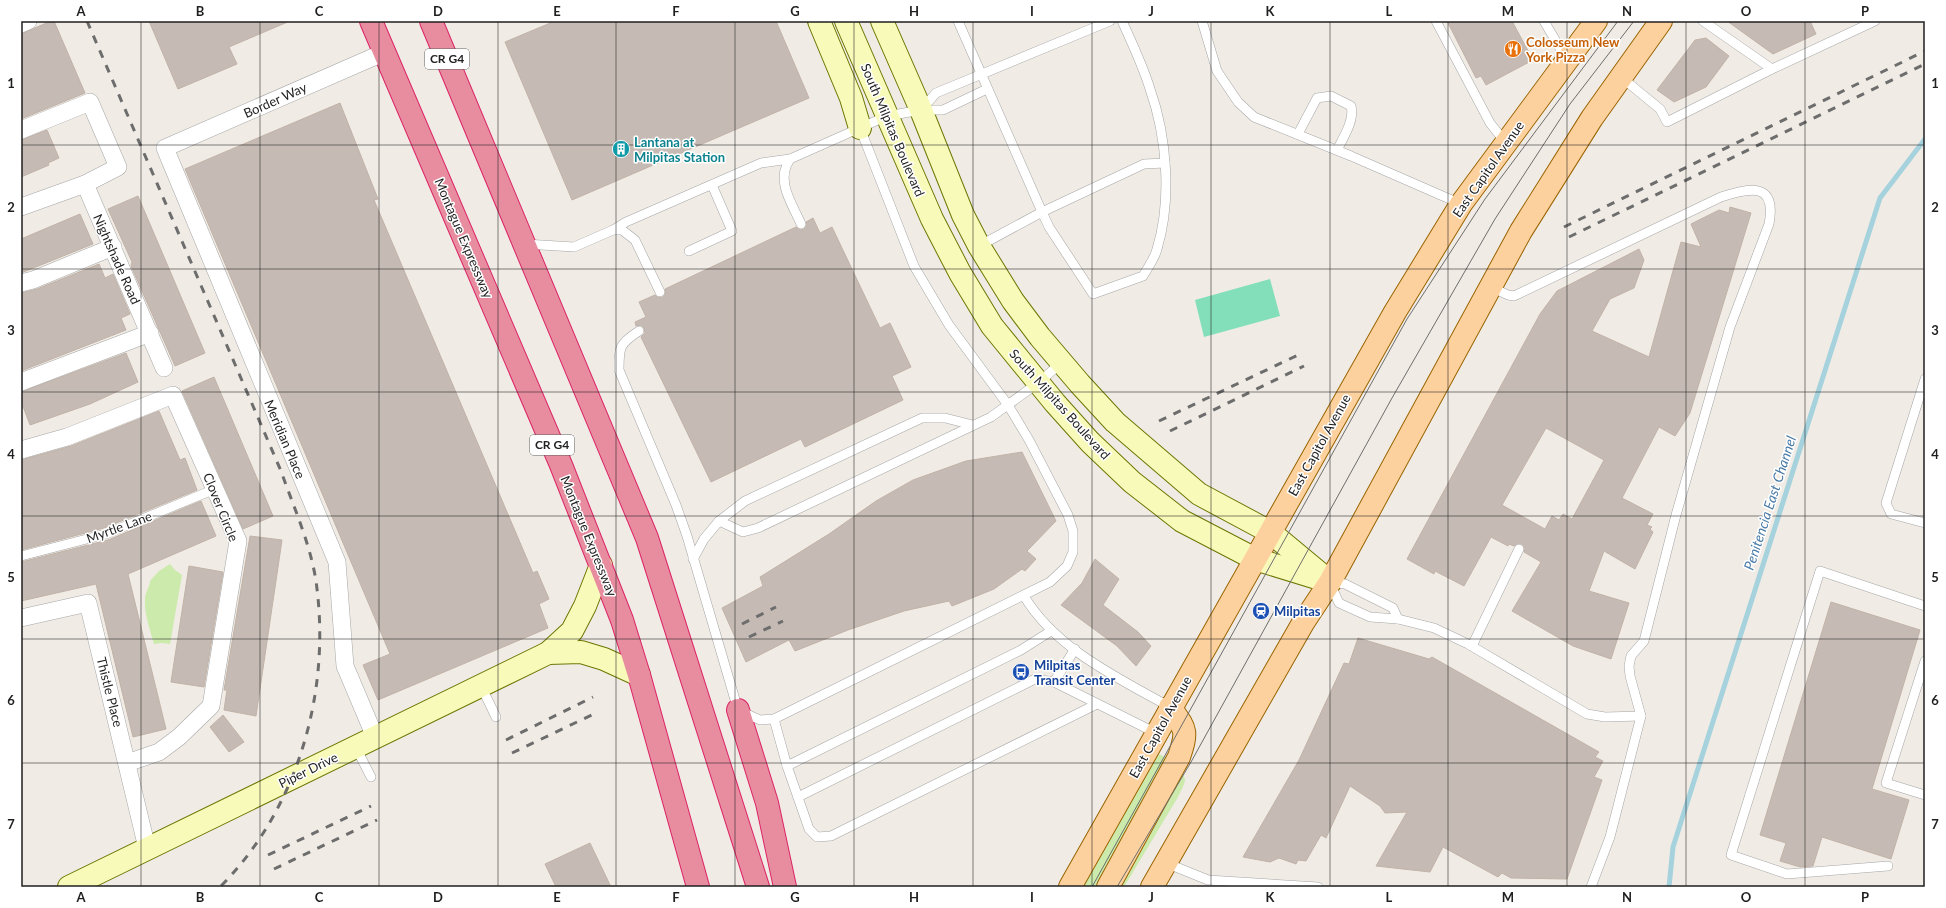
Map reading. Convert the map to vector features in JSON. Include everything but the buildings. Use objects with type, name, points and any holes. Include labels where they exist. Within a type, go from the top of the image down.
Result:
[{"type":"highway","name":"Montague Expressway","points":[[371,21],[561,465],[622,620],[640,675],[698,885]]},
{"type":"highway","name":"CR G4","points":[[431,21],[647,538],[758,887]]},
{"type":"highway","points":[[738,710],[767,803],[785,887]]},
{"type":"main road","name":"East Capitol Avenue","points":[[1070,887],[1372,350],[1461,204],[1505,142],[1596,21]]},
{"type":"main road","points":[[1152,887],[1303,623],[1330,582],[1521,231],[1592,118],[1661,21]]},
{"type":"main road","points":[[1108,887],[1179,757],[1185,738],[1185,728],[1170,707]]},
{"type":"street","points":[[21,24],[28,21]]},
{"type":"street","points":[[819,21],[851,98],[860,128]]},
{"type":"street","name":"South Milpitas Boulevard","points":[[846,21],[932,219],[960,273],[992,326],[1038,383],[1090,442],[1132,482],[1182,521],[1255,559],[1330,582]]},
{"type":"street","points":[[882,21],[921,110],[948,181],[979,246],[1013,300],[1061,363],[1115,422],[1199,494],[1270,532],[1330,582]]},
{"type":"street","name":"Border Way","points":[[165,148],[385,52]]},
{"type":"street","points":[[21,130],[90,102],[118,167],[85,184],[21,207]]},
{"type":"street","name":"Meridian Place","points":[[165,148],[337,562],[344,666],[375,737]]},
{"type":"street","name":"Nightshade Road","points":[[85,184],[164,368]]},
{"type":"street","points":[[21,283],[33,280],[113,247]]},
{"type":"street","points":[[21,382],[150,333]]},
{"type":"street","name":"Clover Circle","points":[[21,450],[67,437],[173,395],[238,541],[211,706],[179,737],[159,752],[127,763]]},
{"type":"street","name":"Piper Drive","points":[[69,887],[548,653],[572,631],[585,606],[601,565]]},
{"type":"street","name":"Thistle Place","points":[[21,618],[88,603],[147,848]]},
{"type":"street","name":"Piper Drive","points":[[548,653],[581,652],[604,658],[640,675]]},
{"type":"lane","points":[[958,21],[1049,227],[1093,294],[1143,276],[1157,250],[1164,211],[1165,163],[1160,125],[1150,89],[1122,21]]},
{"type":"lane","points":[[921,110],[936,93],[980,73],[1110,21]]},
{"type":"lane","points":[[1202,21],[1217,71],[1238,102],[1254,117],[1337,150],[1461,204]]},
{"type":"lane","points":[[1436,21],[1490,123],[1505,142]]},
{"type":"lane","points":[[1544,21],[1567,60]]},
{"type":"lane","points":[[1702,21],[1772,69]]},
{"type":"lane","points":[[1621,77],[1660,109],[1667,122],[1772,69],[1875,21]]},
{"type":"lane","points":[[524,244],[574,247],[613,230],[626,222],[761,163],[790,159],[887,116],[921,110],[943,110],[987,89]]},
{"type":"lane","points":[[1298,134],[1317,98],[1331,96],[1351,106],[1352,111],[1352,118],[1337,150]]},
{"type":"lane","points":[[639,332],[625,340],[619,352],[619,370],[676,505],[687,536],[738,710],[760,720],[774,719],[1050,582],[1067,566],[1073,552],[1073,530],[1068,515],[1033,447],[1008,405],[949,325],[914,266],[860,128]]},
{"type":"lane","points":[[790,159],[784,168],[784,186],[801,224]]},
{"type":"lane","points":[[979,246],[1042,212],[1144,164],[1165,163]]},
{"type":"lane","points":[[689,251],[732,231],[712,185]]},
{"type":"lane","points":[[1490,287],[1508,296],[1514,296],[1721,197],[1744,189],[1756,189],[1767,197],[1772,211],[1769,224],[1730,327],[1676,515],[1644,641],[1631,656],[1629,673],[1641,716],[1610,837],[1591,887]]},
{"type":"lane","points":[[613,230],[622,230],[635,240],[660,292]]},
{"type":"lane","points":[[719,521],[743,532],[758,528],[991,417],[1038,383],[1061,363]]},
{"type":"lane","points":[[1925,382],[1886,503],[1891,514],[1925,524]]},
{"type":"lane","points":[[693,559],[704,539],[719,521],[745,501],[922,418],[945,418],[973,425]]},
{"type":"lane","name":"Myrtle Lane","points":[[21,556],[106,534],[215,489]]},
{"type":"lane","points":[[1472,646],[1519,549]]},
{"type":"lane","points":[[1888,866],[1787,874],[1731,855],[1820,572],[1925,606]]},
{"type":"lane","points":[[1330,582],[1340,603],[1370,617],[1398,619],[1434,628],[1472,646],[1587,714],[1605,717],[1641,716]]},
{"type":"lane","points":[[1330,582],[1345,584],[1393,608],[1398,619]]},
{"type":"lane","points":[[1024,596],[1035,614],[1051,631],[1105,671],[1170,707]]},
{"type":"lane","points":[[787,766],[1021,650],[1051,631]]},
{"type":"lane","points":[[1054,682],[1075,649]]},
{"type":"lane","points":[[1925,661],[1886,783],[1925,795]]},
{"type":"lane","points":[[798,797],[1035,679],[1054,682],[1156,733]]},
{"type":"lane","points":[[481,686],[496,717]]},
{"type":"lane","points":[[774,719],[787,766],[809,829],[817,837],[831,836],[1097,704]]},
{"type":"lane","points":[[355,746],[371,777]]},
{"type":"lane","points":[[1166,863],[1208,880],[1318,887]]},
{"type":"green space","points":[[1270,279],[1280,316],[1204,337],[1195,300]]},
{"type":"green space","points":[[170,564],[182,575],[170,644],[154,644],[146,616],[145,596],[150,581],[159,571]]},
{"type":"green space","points":[[1158,754],[1174,765],[1184,777],[1184,784],[1178,797],[1124,887],[1083,887],[1142,772]]},
{"type":"waterway","name":"Penitencia East Channel","points":[[1669,887],[1673,847],[1880,198],[1925,139]]},
{"type":"tram line","points":[[1092,887],[1407,319],[1485,199],[1618,21]]},
{"type":"tram line","points":[[1117,887],[1191,762],[1392,398],[1495,219],[1570,104],[1634,21]]},
{"type":"railway","points":[[87,21],[281,471],[312,559],[315,574],[320,629],[318,669],[312,710],[302,749],[288,787],[269,823],[247,856],[220,887]]},
{"type":"railway","points":[[1564,227],[1925,51]]},
{"type":"railway","points":[[1569,237],[1925,64]]},
{"type":"railway","points":[[1159,421],[1298,355]]},
{"type":"railway","points":[[1170,431],[1304,366]]},
{"type":"railway","points":[[742,624],[776,607]]},
{"type":"railway","points":[[749,637],[783,621]]},
{"type":"railway","points":[[506,740],[593,697]]},
{"type":"railway","points":[[512,753],[598,712]]},
{"type":"railway","points":[[268,855],[371,806]]},
{"type":"railway","points":[[274,869],[377,820]]},
{"type":"place","name":"Colosseum New York Pizza","points":[[1513,49]]},
{"type":"place","name":"Lantana at Milpitas Station","points":[[621,149]]},
{"type":"place","name":"Milpitas","points":[[1261,611]]},
{"type":"place","name":"Milpitas Transit Center","points":[[1021,672]]}]
